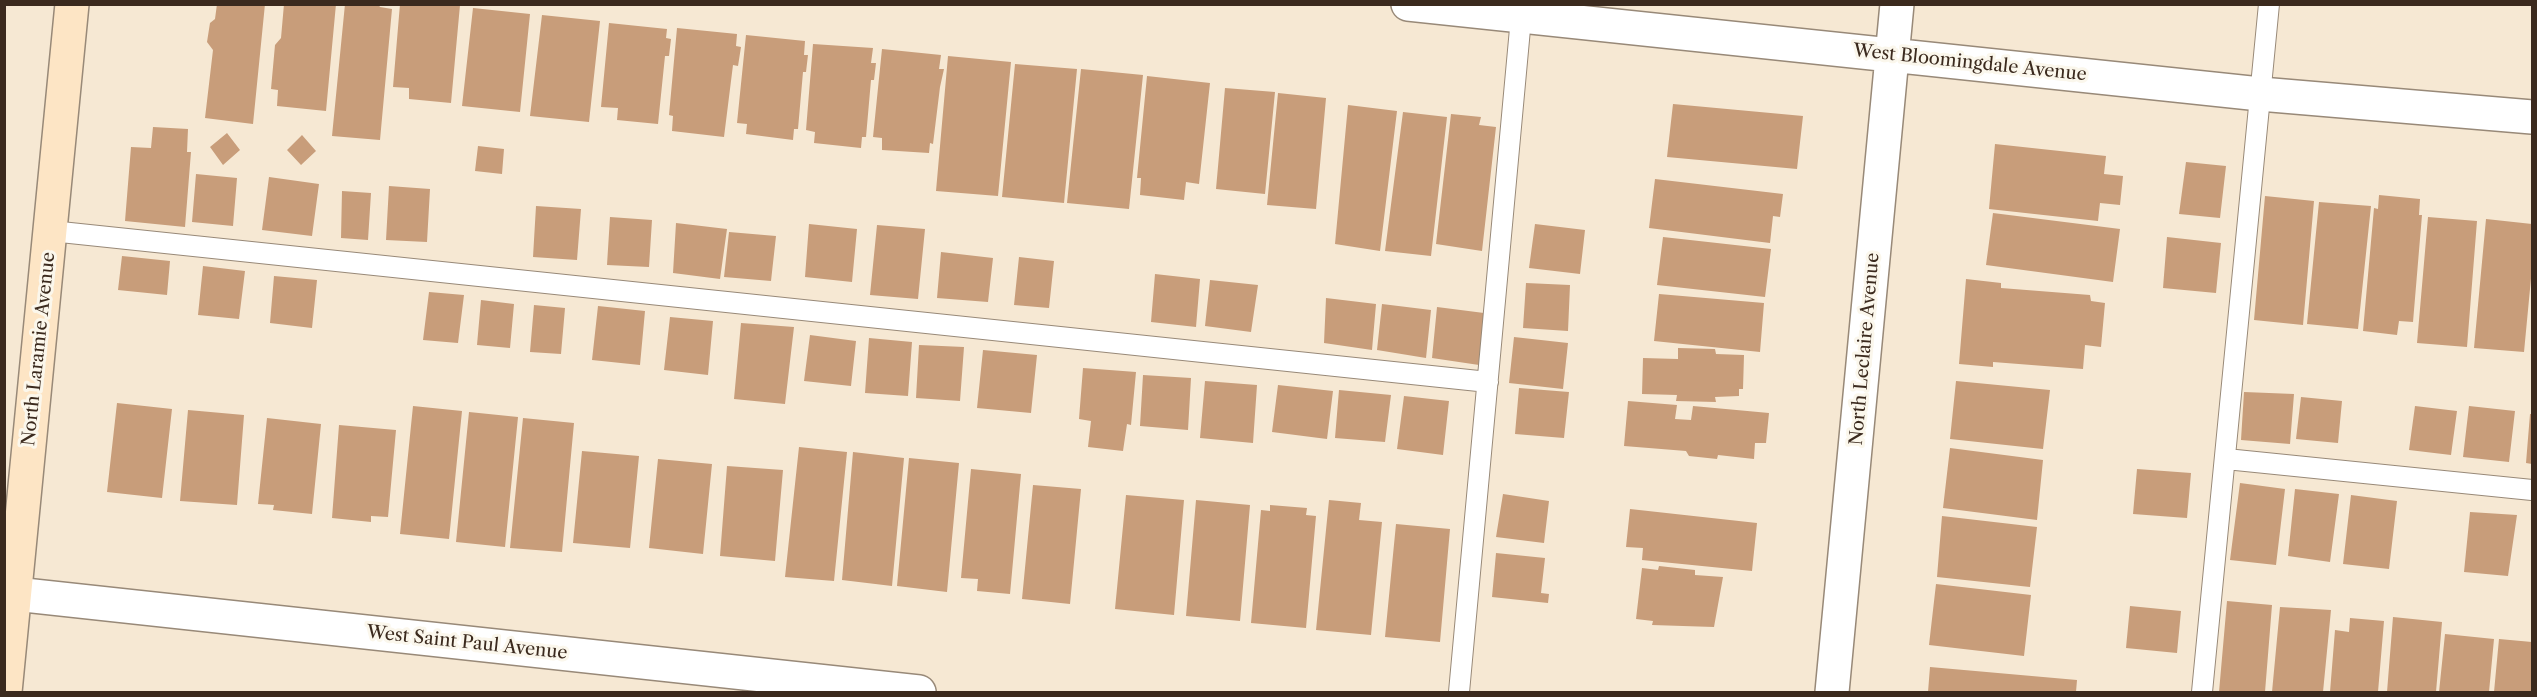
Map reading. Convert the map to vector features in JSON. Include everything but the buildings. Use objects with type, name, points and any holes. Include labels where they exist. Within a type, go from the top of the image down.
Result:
[{"type":"street","name":"North Laramie Avenue","points":[[5,693],[72,4]]},
{"type":"street","name":"West Bloomingdale Avenue","points":[[1408,4],[1521,11],[1893,55],[2260,93],[2532,117]]},
{"type":"street","name":"North Leclaire Avenue","points":[[1832,693],[1898,4]]},
{"type":"street","name":"West Saint Paul Avenue","points":[[15,594],[919,693]]},
{"type":"lane","points":[[2202,693],[2269,4]]},
{"type":"lane","points":[[1459,693],[1521,11]]},
{"type":"lane","points":[[51,231],[1488,382]]},
{"type":"lane","points":[[2226,459],[2532,490]]}]
